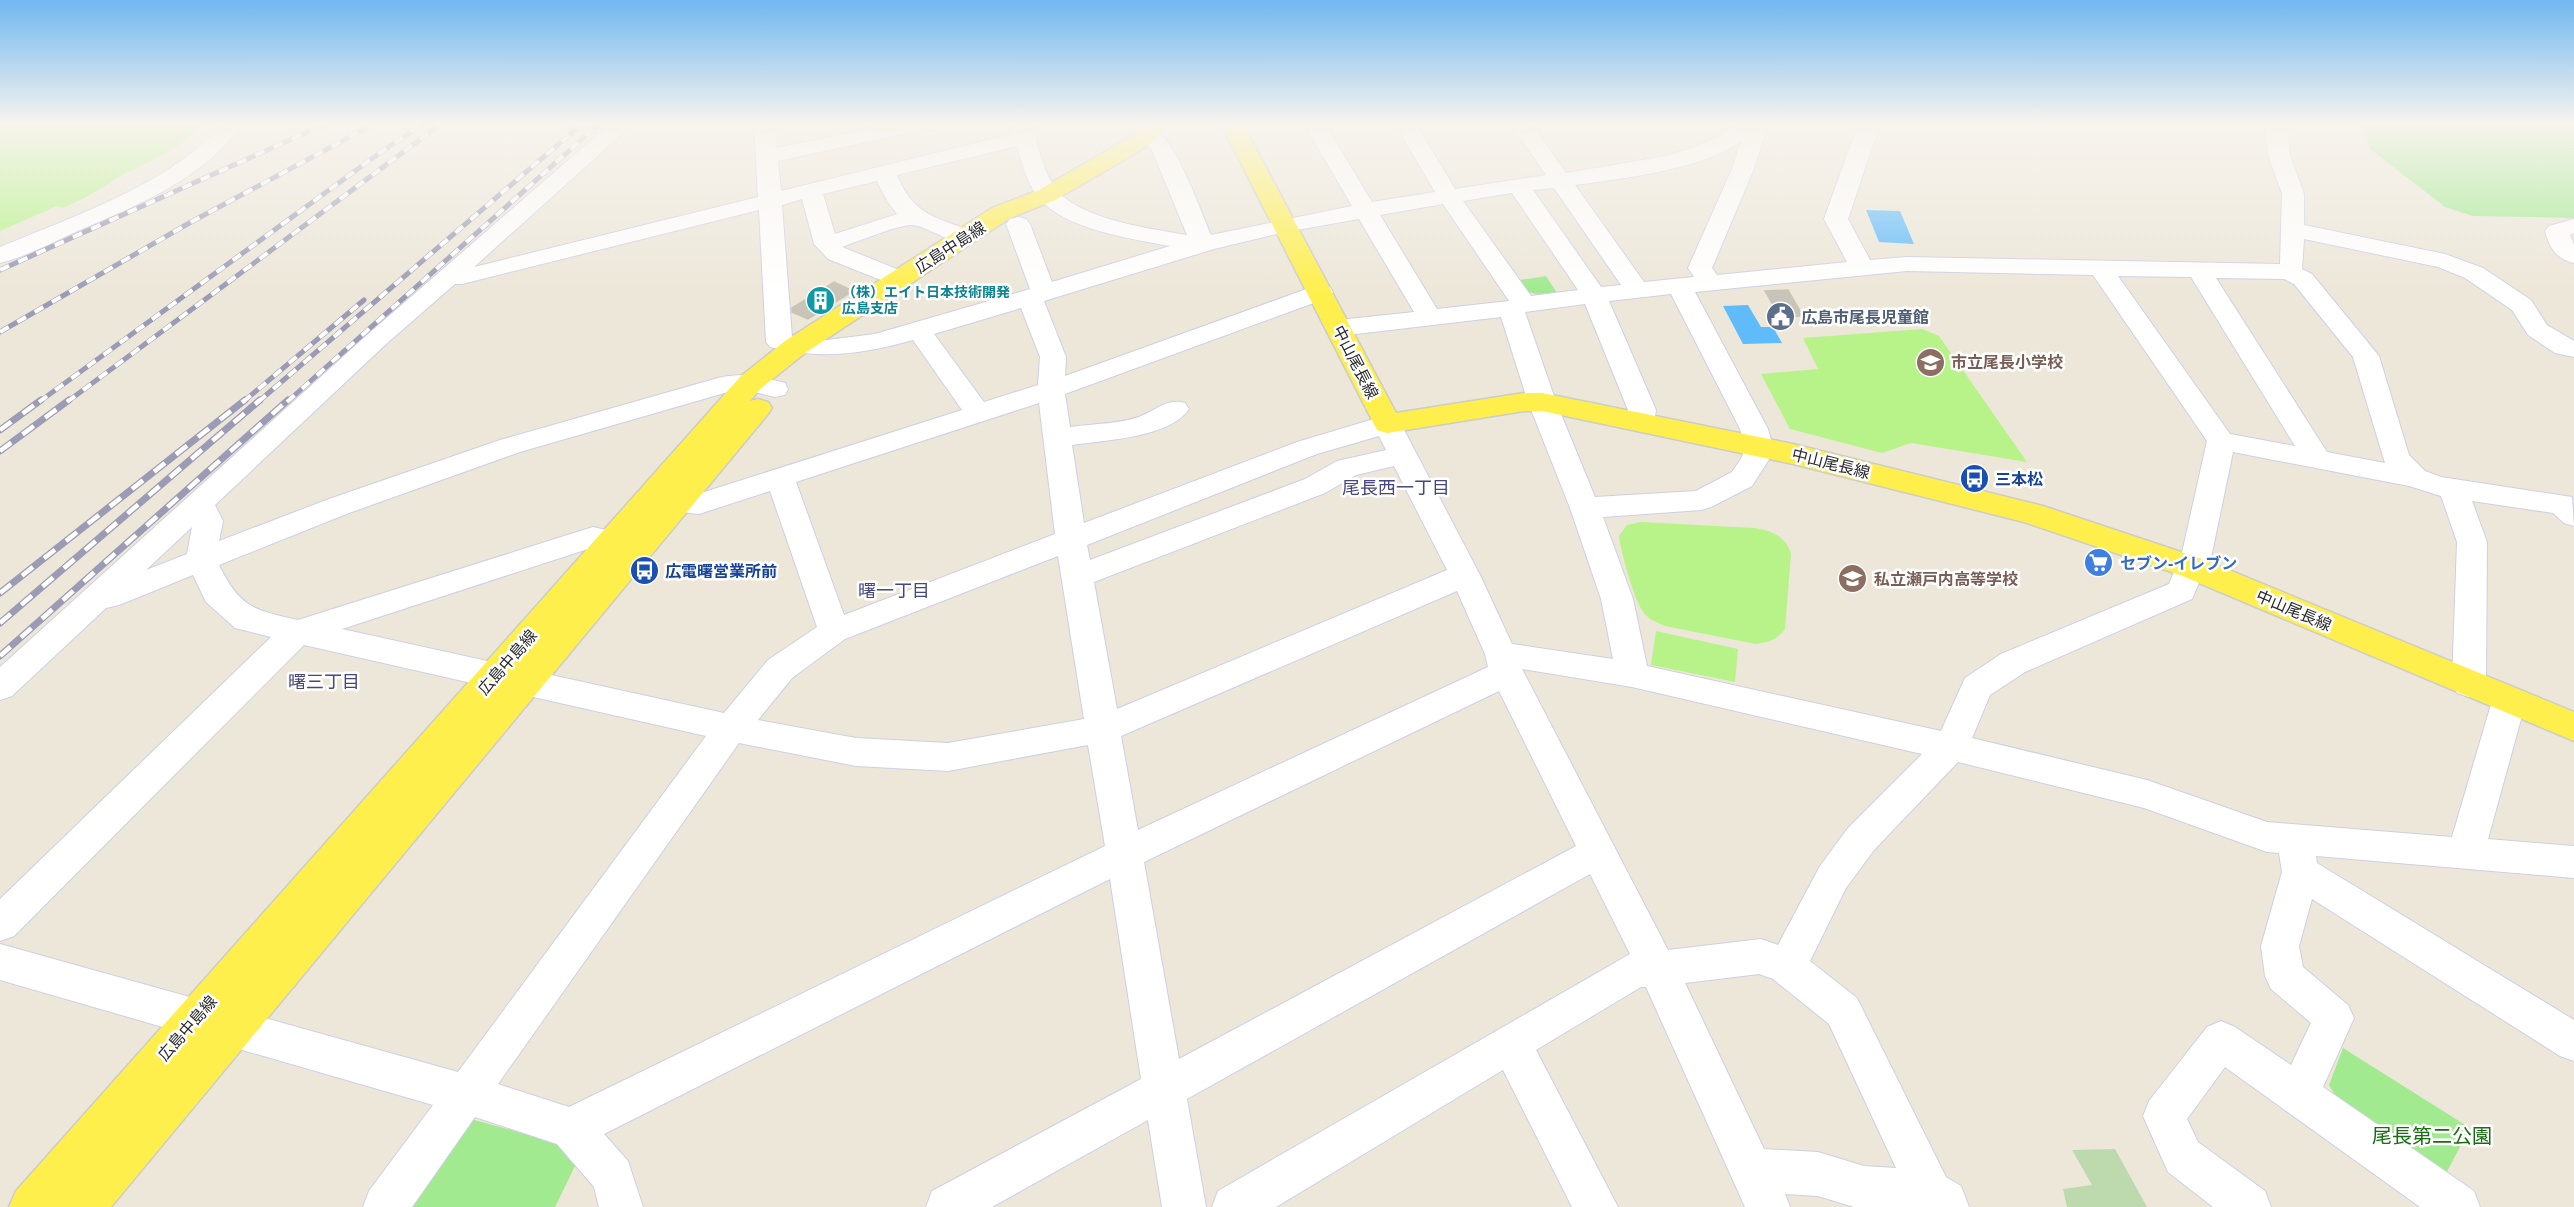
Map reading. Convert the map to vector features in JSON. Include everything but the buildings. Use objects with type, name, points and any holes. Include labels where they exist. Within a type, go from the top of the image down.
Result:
[{"type":"main road","name":"広島中島線","points":[[510,678],[612,540],[763,386],[806,348],[900,279],[1001,213],[1047,195],[1072,180]]},
{"type":"main road","name":"中山尾長線","points":[[1262,180],[1387,424],[1524,402],[1542,402],[1759,447],[2032,513],[2191,567],[2574,727]]},
{"type":"main road","name":"広島中島線","points":[[806,348],[1018,224],[1047,195]]},
{"type":"main road","name":"広島中島線","points":[[32,1207],[215,1022],[510,678],[676,503],[763,386]]},
{"type":"main road","name":"広島中島線","points":[[81,1207],[215,1022]]},
{"type":"street","points":[[0,256],[106,209],[161,180]]},
{"type":"street","points":[[0,687],[376,340],[559,180]]},
{"type":"street","points":[[770,180],[779,342],[806,348],[857,346],[1037,296],[1203,245],[1286,225],[1553,180]]},
{"type":"street","points":[[450,276],[462,277],[851,180]]},
{"type":"street","points":[[888,180],[902,208],[912,217],[965,236]]},
{"type":"street","points":[[1041,180],[1047,195],[1064,208],[1121,230],[1203,245]]},
{"type":"street","points":[[1176,180],[1203,245]]},
{"type":"street","points":[[1349,180],[1430,318]]},
{"type":"street","points":[[1439,180],[1517,306],[1542,402],[1585,508],[1617,598],[1632,675]]},
{"type":"street","points":[[1562,180],[1637,290]]},
{"type":"street","points":[[1709,282],[1700,268],[1738,180]]},
{"type":"street","points":[[1849,180],[1836,219],[1862,267]]},
{"type":"street","points":[[2288,180],[2293,194],[2292,265],[2289,272]]},
{"type":"street","points":[[1518,186],[1594,295],[1642,410],[1640,422]]},
{"type":"street","points":[[811,190],[826,244],[836,254],[900,279]]},
{"type":"street","points":[[826,244],[912,217]]},
{"type":"street","points":[[1018,224],[1053,357],[1051,390],[1071,540],[1184,1207]]},
{"type":"street","points":[[2574,226],[2557,231],[2562,247],[2574,256]]},
{"type":"street","points":[[2293,230],[2445,261],[2474,273],[2522,305],[2537,330],[2564,347],[2574,349]]},
{"type":"street","points":[[1339,328],[1679,285],[1862,267],[1952,263],[2289,272],[2302,279],[2366,356],[2396,458],[2415,478]]},
{"type":"street","points":[[2100,267],[2221,441],[2415,478],[2438,486],[2570,503]]},
{"type":"street","points":[[2199,270],[2318,460]]},
{"type":"street","points":[[1585,508],[1701,500],[1742,479],[1756,458],[1759,447],[1754,429],[1679,285]]},
{"type":"street","points":[[676,503],[695,506],[1051,390],[1321,292]]},
{"type":"street","points":[[918,329],[978,413]]},
{"type":"street","points":[[92,604],[339,506],[510,446],[727,384],[763,386]]},
{"type":"street","points":[[1058,438],[1146,425],[1175,409]]},
{"type":"street","points":[[385,1207],[731,728],[780,669],[834,631],[1307,448],[1387,424],[1465,575],[1503,664],[1658,969],[1760,1189],[1818,1174],[1864,1188],[1939,1200]]},
{"type":"street","points":[[1787,967],[1833,877],[1854,848],[1951,747],[1977,687],[2013,663],[2181,591],[2197,553],[2221,441]]},
{"type":"street","points":[[1078,576],[1315,486],[1347,468],[1403,455]]},
{"type":"street","points":[[780,477],[834,631]]},
{"type":"street","points":[[2453,488],[2472,542],[2469,684]]},
{"type":"street","points":[[200,503],[208,521],[201,560],[217,594],[246,620],[731,728],[856,752],[948,757],[1104,729],[1465,575]]},
{"type":"street","points":[[0,924],[297,632],[592,537],[612,540]]},
{"type":"street","points":[[571,1128],[1503,664],[1632,675],[2147,794],[2267,837],[2574,1042]]},
{"type":"street","points":[[2474,854],[2469,841],[2509,700]]},
{"type":"street","points":[[948,1207],[1598,852]]},
{"type":"street","points":[[2297,856],[2474,854],[2574,862]]},
{"type":"street","points":[[2297,856],[2280,946],[2285,976],[2334,1017],[2298,1096]]},
{"type":"street","points":[[1234,1207],[1636,969],[1658,969],[1761,956],[1787,967],[1843,1011],[1939,1200]]},
{"type":"street","points":[[0,962],[466,1094],[571,1128],[613,1176],[621,1207]]},
{"type":"street","points":[[2249,1207],[2183,1157],[2164,1116],[2222,1040],[2298,1096],[2458,1207]]},
{"type":"street","points":[[1511,1043],[1596,1207]]},
{"type":"green space","points":[[0,180],[113,180],[62,208],[57,206],[0,231]]},
{"type":"green space","points":[[2411,180],[2574,180],[2574,218],[2473,216],[2445,207]]},
{"type":"green space","points":[[1546,276],[1557,293],[1536,294],[1526,291],[1520,280]]},
{"type":"green space","points":[[1922,329],[1939,336],[2027,462],[1911,443],[1882,453],[1790,429],[1761,374],[1818,369],[1803,338]]},
{"type":"green space","points":[[1641,522],[1754,528],[1777,535],[1789,548],[1791,554],[1785,629],[1772,640],[1756,644],[1665,626],[1649,618],[1642,610],[1635,594],[1619,536],[1627,525]]},
{"type":"green space","points":[[1656,631],[1738,649],[1735,682],[1651,665]]},
{"type":"green space","name":"尾長第二公園","points":[[2343,1048],[2470,1128],[2444,1177],[2342,1107],[2329,1085]]},
{"type":"green space","points":[[471,1119],[562,1144],[577,1162],[555,1207],[395,1207]]},
{"type":"green space","points":[[2115,1149],[2147,1207],[2067,1207],[2063,1189],[2092,1185],[2072,1150]]},
{"type":"water","points":[[1866,210],[1900,211],[1914,244],[1879,242]]},
{"type":"water","points":[[1748,305],[1761,327],[1773,327],[1782,343],[1743,344],[1723,306]]},
{"type":"railway","points":[[0,270],[200,180]]},
{"type":"railway","points":[[0,332],[191,222],[269,180]]},
{"type":"railway","points":[[39,402],[342,180]]},
{"type":"railway","points":[[67,402],[365,180]]},
{"type":"railway","points":[[258,402],[516,180]]},
{"type":"railway","points":[[287,402],[536,180]]},
{"type":"railway","points":[[243,402],[364,300]]},
{"type":"railway","points":[[0,430],[41,400]]},
{"type":"railway","points":[[0,451],[69,400]]},
{"type":"railway","points":[[0,593],[245,400]]},
{"type":"railway","points":[[0,623],[260,400]]},
{"type":"railway","points":[[0,656],[288,400]]},
{"type":"place","name":"（株）エイト日本技術開発 広島支店","points":[[821,300]]},
{"type":"place","name":"広島市尾長児童館","points":[[1780,317]]},
{"type":"place","name":"市立尾長小学校","points":[[1930,362]]},
{"type":"place","name":"三本松","points":[[1974,479]]},
{"type":"place","name":"セブン-イレブン","points":[[2099,563]]},
{"type":"place","name":"広電曙営業所前","points":[[644,571]]},
{"type":"place","name":"私立瀬戸内高等学校","points":[[1853,579]]},
{"type":"district","name":"尾長西一丁目","points":[[1396,488]]},
{"type":"district","name":"曙一丁目","points":[[894,591]]},
{"type":"district","name":"曙三丁目","points":[[324,682]]}]
